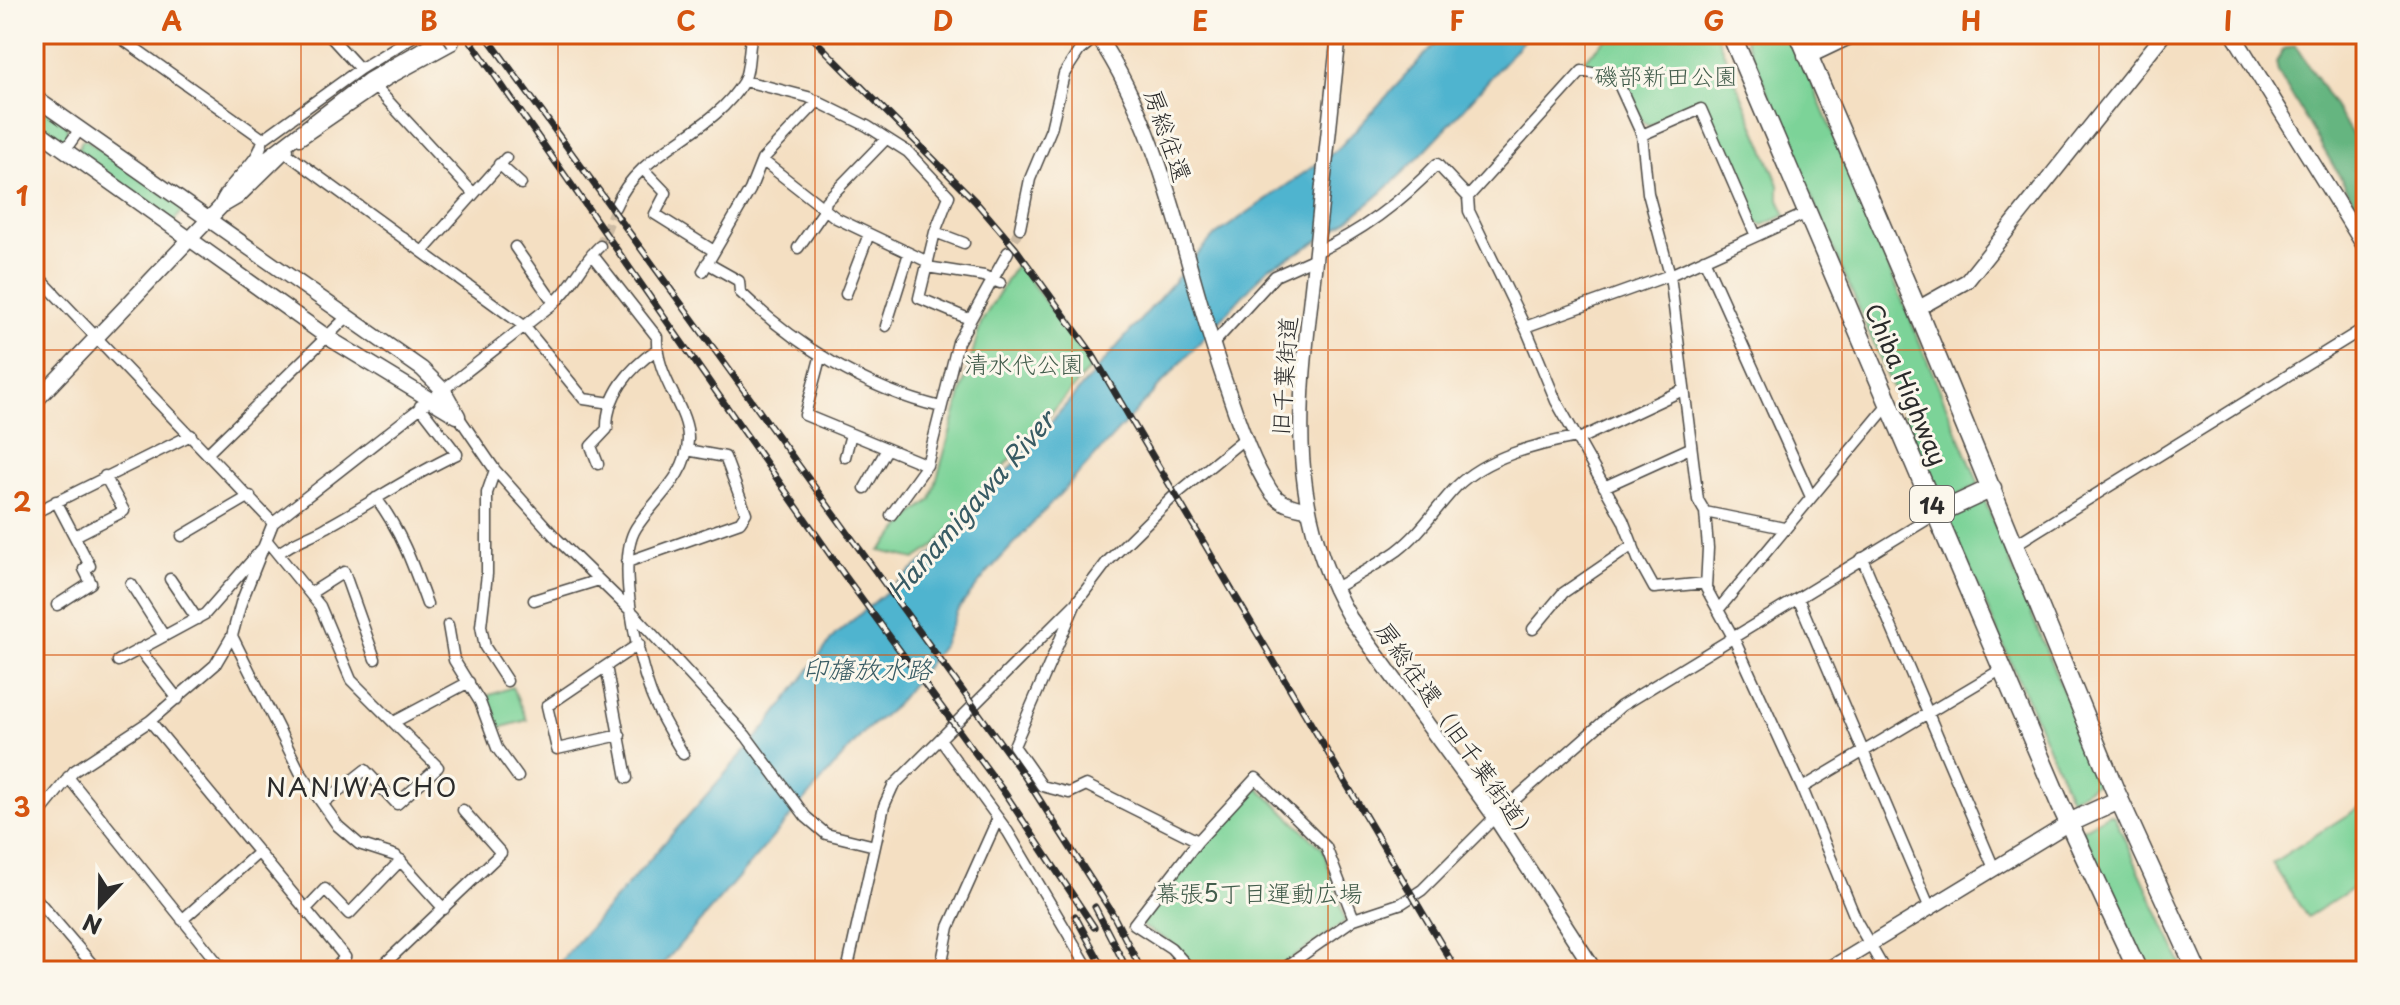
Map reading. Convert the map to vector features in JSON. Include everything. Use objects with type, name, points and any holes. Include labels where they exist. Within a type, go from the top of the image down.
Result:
[{"type":"highway","name":"Chiba Highway","points":[[1731,34],[2002,669],[2138,971]]},
{"type":"highway","name":"Chiba Highway","points":[[1799,34],[2016,544],[2119,800],[2197,971]]},
{"type":"highway","points":[[1807,55],[1851,34]]},
{"type":"highway","points":[[1936,514],[1992,488]]},
{"type":"highway","points":[[2069,823],[2119,800]]},
{"type":"street","points":[[115,34],[263,139]]},
{"type":"street","points":[[328,34],[360,69]]},
{"type":"street","points":[[214,216],[224,190],[261,150],[263,139],[360,69],[417,34]]},
{"type":"street","points":[[615,207],[655,157],[690,136],[745,81],[752,34]]},
{"type":"street","name":"旧千葉街道","points":[[1306,509],[1300,469],[1300,397],[1339,34]]},
{"type":"street","points":[[1917,309],[1967,281],[2164,34]]},
{"type":"street","points":[[2233,34],[2366,249]]},
{"type":"street","points":[[1020,228],[1030,179],[1051,129],[1060,82],[1079,51],[1097,35]]},
{"type":"street","name":"房総往還","points":[[1097,35],[1138,107],[1211,343]]},
{"type":"street","points":[[214,216],[238,199],[285,152],[450,37]]},
{"type":"street","points":[[34,403],[39,387],[97,336],[266,159],[401,59],[450,37]]},
{"type":"street","points":[[1468,197],[1582,71],[1616,78],[1642,135],[1648,193],[1670,275],[1690,448],[1698,500],[1705,512],[1706,583],[1802,788],[1869,944],[1885,971]]},
{"type":"street","points":[[745,81],[818,101],[908,152],[949,196],[935,232],[919,298],[969,319]]},
{"type":"street","points":[[377,89],[473,193]]},
{"type":"street","points":[[34,97],[214,216],[422,369],[444,391],[495,470],[746,736],[806,817],[826,834],[875,846]]},
{"type":"street","points":[[818,101],[762,160],[750,190],[705,267],[739,281],[740,292],[770,320],[820,358],[941,407]]},
{"type":"street","points":[[1642,135],[1701,109],[1756,236]]},
{"type":"street","points":[[34,128],[424,403],[458,416]]},
{"type":"street","points":[[65,150],[80,129]]},
{"type":"street","points":[[798,248],[824,211],[826,201],[886,139]]},
{"type":"street","points":[[285,152],[524,326],[584,399],[611,403]]},
{"type":"street","points":[[762,160],[824,211],[927,264],[996,281]]},
{"type":"street","points":[[423,251],[503,161],[521,184]]},
{"type":"street","points":[[1306,509],[1283,503],[1271,492],[1245,438],[1211,343],[1275,276],[1345,237],[1407,196],[1437,164],[1468,197],[1469,211],[1525,327],[1556,401],[1604,487],[1654,588],[1706,583]]},
{"type":"street","points":[[643,169],[666,193],[655,214],[714,251]]},
{"type":"street","points":[[1525,327],[1670,275],[1807,213]]},
{"type":"street","points":[[935,232],[964,243]]},
{"type":"street","points":[[846,294],[869,234]]},
{"type":"street","points":[[515,247],[554,303]]},
{"type":"street","points":[[34,820],[68,777],[150,721],[215,665],[232,636],[241,603],[268,542],[273,523],[567,293],[596,250],[657,337],[659,365],[685,424],[687,450],[678,473],[636,527],[629,541],[627,562],[633,613],[651,694],[683,754]]},
{"type":"street","points":[[891,515],[927,465],[958,342],[969,319],[996,281],[1008,252]]},
{"type":"street","points":[[886,326],[909,253]]},
{"type":"street","points":[[1704,259],[1811,497]]},
{"type":"street","points":[[34,272],[273,523]]},
{"type":"street","points":[[208,453],[348,316]]},
{"type":"street","points":[[2016,544],[2366,327]]},
{"type":"street","points":[[598,464],[591,446],[607,429],[611,403],[635,365],[656,350]]},
{"type":"street","points":[[820,358],[805,415],[927,465]]},
{"type":"street","points":[[1333,589],[1397,551],[1420,531],[1459,484],[1482,469],[1522,450],[1576,438],[1683,390]]},
{"type":"street","points":[[278,554],[289,544],[325,528],[408,477],[457,454],[424,403]]},
{"type":"street","points":[[1718,610],[1889,404]]},
{"type":"street","points":[[845,457],[851,434]]},
{"type":"street","points":[[34,513],[191,435]]},
{"type":"street","points":[[847,971],[884,806],[904,771],[1076,603],[1107,562],[1173,497],[1245,438]]},
{"type":"street","points":[[1604,487],[1690,448]]},
{"type":"street","points":[[865,488],[887,449]]},
{"type":"street","points":[[627,562],[740,522],[746,513],[725,457],[687,450]]},
{"type":"street","points":[[495,470],[487,493],[487,574],[481,626],[485,647],[507,681]]},
{"type":"street","points":[[75,536],[124,511],[105,476]]},
{"type":"street","points":[[182,536],[250,496]]},
{"type":"street","points":[[376,498],[402,537],[427,604]]},
{"type":"street","points":[[56,501],[90,566],[84,569],[91,583],[57,605]]},
{"type":"street","name":"房総往還（旧千葉街道）","points":[[1306,509],[1333,589],[1365,642],[1495,817],[1595,971]]},
{"type":"street","points":[[1705,512],[1784,528]]},
{"type":"street","points":[[1280,971],[1354,919],[1402,903],[1422,890],[1495,817],[1621,706],[1936,514]]},
{"type":"street","points":[[268,542],[311,593],[351,680],[438,767],[397,804],[365,770],[323,803]]},
{"type":"street","points":[[118,661],[197,619],[218,601],[268,542]]},
{"type":"street","points":[[1533,629],[1563,593],[1633,545]]},
{"type":"street","points":[[1862,558],[1993,866]]},
{"type":"street","points":[[311,593],[344,572],[375,659]]},
{"type":"street","points":[[170,579],[197,619]]},
{"type":"street","points":[[534,600],[599,580]]},
{"type":"street","points":[[131,584],[164,636]]},
{"type":"street","points":[[1798,598],[1929,906]]},
{"type":"street","points":[[1076,603],[1014,746],[1042,786],[1069,793],[1086,785],[1198,841]]},
{"type":"street","points":[[448,625],[454,660],[469,682],[497,748],[518,777]]},
{"type":"street","points":[[232,636],[300,772],[348,837],[401,860],[444,909]]},
{"type":"street","points":[[620,735],[557,749],[547,706],[639,644]]},
{"type":"street","points":[[139,649],[178,699]]},
{"type":"street","points":[[606,666],[627,778]]},
{"type":"street","points":[[1802,788],[2002,669]]},
{"type":"street","points":[[394,722],[469,682]]},
{"type":"street","points":[[150,721],[345,957],[333,971]]},
{"type":"street","points":[[943,743],[998,818],[1090,971]]},
{"type":"street","points":[[68,777],[224,971]]},
{"type":"street","points":[[1192,971],[1171,948],[1134,924],[1198,841],[1256,778],[1326,847],[1354,919]]},
{"type":"street","points":[[377,971],[501,853],[463,810]]},
{"type":"street","points":[[940,971],[949,927],[998,818]]},
{"type":"street","points":[[1826,971],[1993,866],[2069,823]]},
{"type":"street","points":[[182,920],[258,853]]},
{"type":"street","points":[[305,910],[325,889],[349,914],[401,860]]},
{"type":"street","points":[[34,896],[98,971]]},
{"type":"green space","name":"磯部新田公園","points":[[1612,34],[1716,34],[1779,185],[1779,200],[1786,215],[1763,225],[1757,223],[1703,102],[1649,126],[1643,123],[1620,73],[1579,65]]},
{"type":"green space","points":[[1743,34],[1791,34],[1979,484],[1944,503],[1940,501]]},
{"type":"green space","points":[[2295,45],[2366,156],[2366,198],[2356,204],[2278,72],[2276,62],[2284,49]]},
{"type":"green space","points":[[34,102],[67,125],[68,136],[63,140],[34,123]]},
{"type":"green space","points":[[82,140],[87,140],[183,208],[174,222],[77,153]]},
{"type":"green space","name":"清水代公園","points":[[1017,263],[1092,366],[935,546],[915,559],[880,551],[914,513],[931,500],[981,323]]},
{"type":"green space","points":[[1985,501],[2100,781],[2071,799],[1948,519]]},
{"type":"green space","points":[[512,687],[527,720],[499,728],[487,696]]},
{"type":"green space","name":"幕張5丁目運動広場","points":[[1253,786],[1258,787],[1323,849],[1345,922],[1273,971],[1198,971],[1170,941],[1141,926],[1141,920],[1205,838]]},
{"type":"green space","points":[[2366,803],[2366,880],[2307,917],[2272,863]]},
{"type":"green space","points":[[2109,814],[2114,816],[2185,971],[2147,971],[2081,830]]},
{"type":"water","name":"印旛放水路","points":[[1444,34],[1529,34],[1441,133],[1379,195],[1345,223],[1269,267],[988,572],[957,611],[943,645],[896,705],[865,731],[657,971],[552,971],[766,727],[835,635],[945,543],[1213,237],[1338,149]]},
{"type":"tunnel","points":[[600,246],[615,207]]},
{"type":"tunnel","points":[[1008,252],[1020,228]]},
{"type":"railway","points":[[466,34],[845,576],[1004,792],[1094,927]]},
{"type":"railway","points":[[485,34],[1023,774],[1111,911],[1142,971]]},
{"type":"railway","points":[[809,34],[975,201],[1016,249],[1091,352],[1457,971]]},
{"type":"railway","points":[[1095,907],[1128,971]]},
{"type":"railway","points":[[1075,916],[1105,971]]},
{"type":"district","name":"NANIWACHO","points":[[362,786]]},
{"type":"water label","name":"Hanamigawa River","points":[[970,505]]}]
